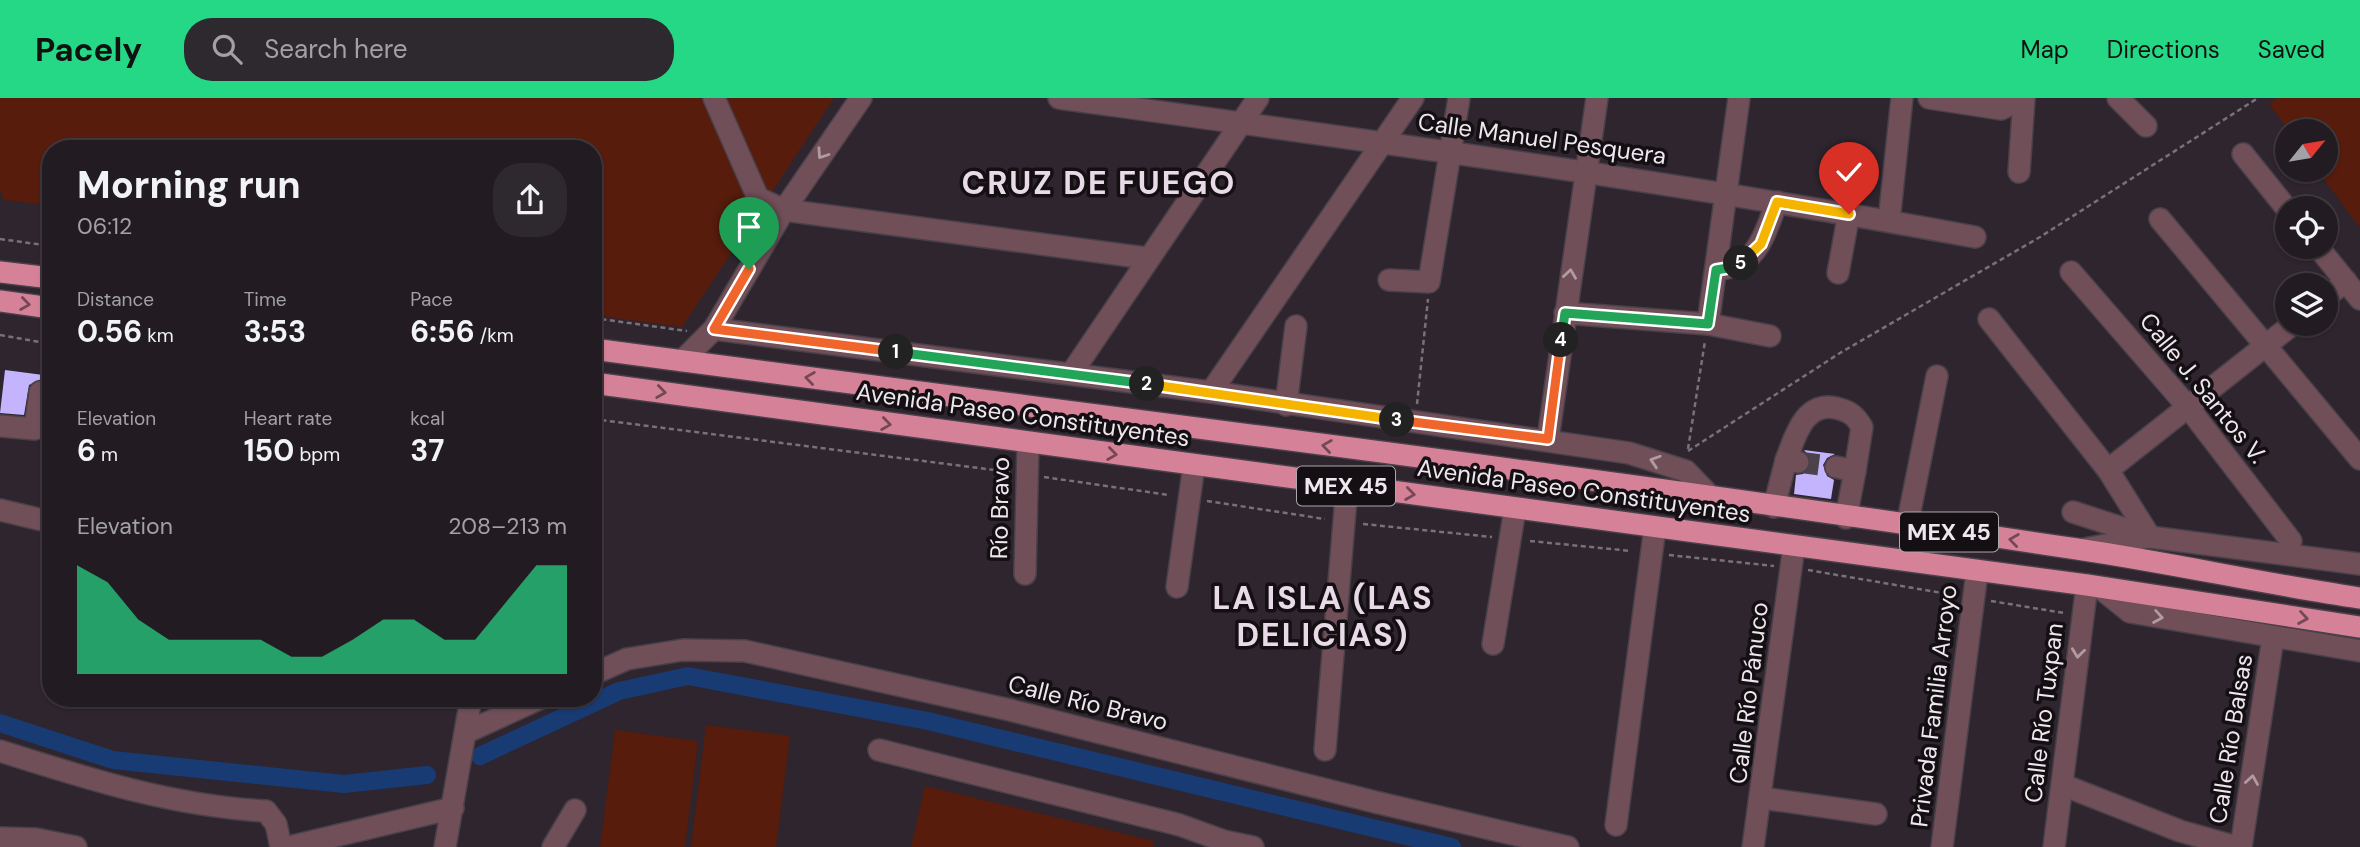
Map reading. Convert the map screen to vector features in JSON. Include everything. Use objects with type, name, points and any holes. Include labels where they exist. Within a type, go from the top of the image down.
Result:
[{"type":"highway","points":[[0,272],[42,277]]},
{"type":"highway","points":[[0,301],[42,307]]},
{"type":"highway","name":"Avenida Paseo Constituyentes","points":[[602,350],[1711,497],[2081,550],[2360,598]]},
{"type":"highway","name":"Avenida Paseo Constituyentes","points":[[602,384],[2093,586],[2360,626]]},
{"type":"street","points":[[715,98],[758,198],[784,209],[1146,258]]},
{"type":"street","points":[[682,361],[714,329],[784,209],[860,98]]},
{"type":"street","name":"Calle Manuel Pesquera","points":[[1059,98],[1585,172],[1975,237]]},
{"type":"street","points":[[1071,374],[1146,258],[1258,98]]},
{"type":"street","points":[[1211,392],[1413,98]]},
{"type":"street","points":[[1389,280],[1429,282],[1459,98]]},
{"type":"street","points":[[1548,439],[1597,98]]},
{"type":"street","points":[[1708,324],[1739,98]]},
{"type":"street","points":[[1889,221],[1902,98]]},
{"type":"street","points":[[1929,98],[2001,109],[2023,98],[2019,172]]},
{"type":"street","points":[[2118,98],[2146,126]]},
{"type":"street","points":[[2243,154],[2277,196]]},
{"type":"street","points":[[1716,270],[1734,267],[1750,257],[1761,244],[1777,202]]},
{"type":"street","points":[[1838,273],[1849,214]]},
{"type":"street","points":[[2160,219],[2360,459]]},
{"type":"street","points":[[2328,259],[2360,299]]},
{"type":"street","name":"Calle J. Santos V.","points":[[2071,272],[2188,407],[2291,541]]},
{"type":"street","points":[[2338,287],[2346,281]]},
{"type":"street","points":[[1565,313],[1708,324],[1770,336]]},
{"type":"street","points":[[1989,319],[2108,470],[2150,537]]},
{"type":"street","points":[[1286,405],[1296,326]]},
{"type":"street","points":[[714,329],[1211,392],[1286,405],[1548,439],[1687,461],[1711,497]]},
{"type":"street","points":[[2108,470],[2277,336]]},
{"type":"street","points":[[1907,526],[1937,376]]},
{"type":"street","points":[[0,426],[35,429],[40,392]]},
{"type":"street","points":[[1774,507],[1792,461],[1799,425],[1814,410],[1829,407],[1848,411],[1862,427],[1845,469],[1846,518]]},
{"type":"street","name":"Río Bravo","points":[[1025,574],[1028,443]]},
{"type":"street","points":[[1177,587],[1194,465]]},
{"type":"street","points":[[1325,750],[1347,486]]},
{"type":"street","points":[[1493,644],[1515,509]]},
{"type":"street","points":[[0,510],[42,520]]},
{"type":"street","points":[[2073,512],[2150,537],[2360,564]]},
{"type":"street","points":[[1616,825],[1655,527]]},
{"type":"street","points":[[2081,550],[2150,537],[2291,541],[2360,551]]},
{"type":"street","name":"Calle Río Pánuco","points":[[1753,847],[1762,798],[1794,546]]},
{"type":"street","name":"Privada Familia Arroyo","points":[[1942,847],[1978,572]]},
{"type":"street","points":[[2093,586],[2130,612],[2360,651]]},
{"type":"street","name":"Calle Río Tuxpan","points":[[2054,847],[2082,615],[2093,586]]},
{"type":"street","name":"Calle Río Balsas","points":[[2239,847],[2273,638]]},
{"type":"street","name":"Calle Río Bravo","points":[[602,670],[627,659],[683,650],[745,651],[1010,709],[1375,802],[1568,847]]},
{"type":"street","points":[[445,847],[470,707]]},
{"type":"street","points":[[465,738],[524,707]]},
{"type":"street","points":[[879,750],[1180,825],[1224,841],[1253,847]]},
{"type":"street","points":[[0,751],[124,790],[223,809],[266,811],[276,824],[281,847]]},
{"type":"street","points":[[2063,786],[2179,831],[2239,847]]},
{"type":"street","points":[[1762,798],[1876,814]]},
{"type":"street","points":[[289,847],[455,801]]},
{"type":"street","points":[[553,847],[575,810]]},
{"type":"street","points":[[0,838],[36,839],[76,847]]},
{"type":"path","points":[[1687,461],[1840,353],[2040,237],[2258,98]]},
{"type":"path","points":[[0,239],[42,245]]},
{"type":"path","points":[[1416,422],[1429,282]]},
{"type":"path","points":[[602,319],[690,331]]},
{"type":"path","points":[[1687,461],[1708,324]]},
{"type":"path","points":[[0,335],[42,342]]},
{"type":"path","points":[[602,420],[1028,475],[1346,523],[1791,568],[2082,615]]},
{"type":"shaded area","points":[[0,98],[834,98],[682,327],[602,316],[602,140],[42,140],[42,204],[4,200],[0,190]]},
{"type":"shaded area","points":[[2277,98],[2360,98],[2360,228],[2326,182],[2338,182],[2338,119],[2280,119],[2269,104]]},
{"type":"shaded area","points":[[706,725],[790,736],[776,847],[691,847]]},
{"type":"shaded area","points":[[615,730],[698,741],[685,847],[600,847]]},
{"type":"shaded area","points":[[925,786],[1154,841],[1153,847],[911,847]]},
{"type":"building","points":[[5,370],[42,375],[42,380],[29,385],[24,415],[0,413]]},
{"type":"building","points":[[1804,450],[1835,454],[1827,458],[1823,465],[1827,476],[1834,480],[1831,499],[1794,494],[1796,475],[1803,474],[1811,465],[1810,457]]},
{"type":"waterway","points":[[602,699],[619,691],[688,676],[928,721],[1452,847]]},
{"type":"waterway","points":[[480,756],[585,707]]},
{"type":"waterway","points":[[0,723],[113,760],[344,784],[427,775]]},
{"type":"tunnel","points":[[1798,462],[1836,467]]},
{"type":"district","name":"CRUZ DE FUEGO","points":[[1099,183]]},
{"type":"district","name":"LA ISLA (LAS DELICIAS)","points":[[1323,616]]},
{"type":"route","points":[[749,269],[714,329],[1211,392],[1286,405],[1548,439],[1565,313],[1708,324],[1716,270],[1734,267],[1750,257],[1761,244],[1777,202],[1849,214]]}]
